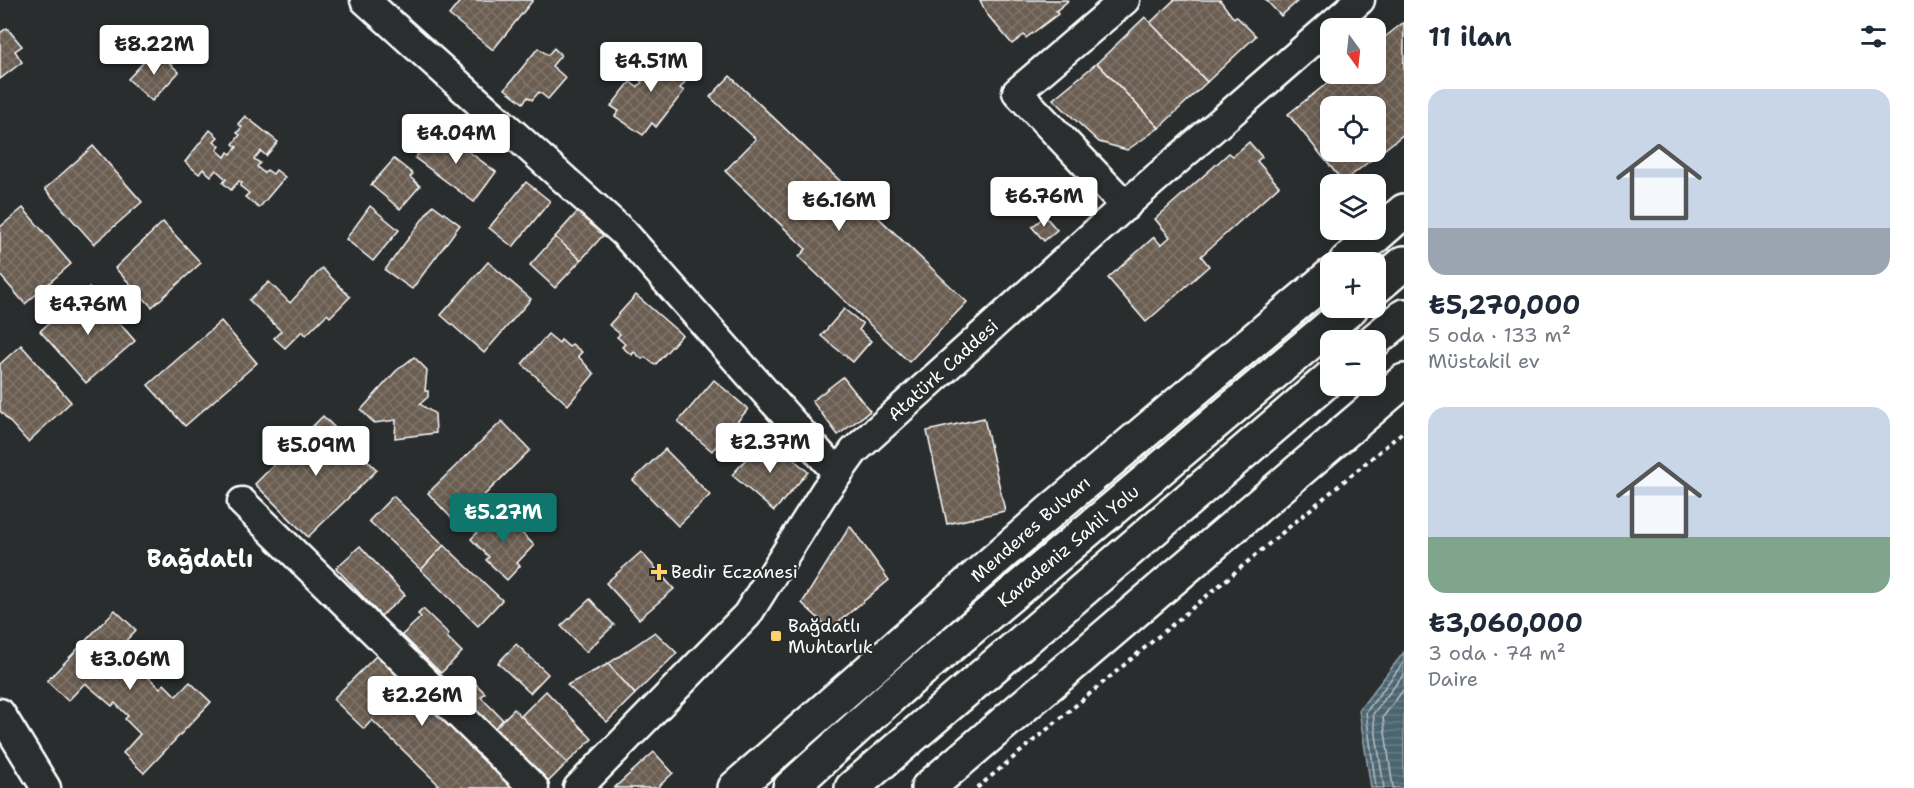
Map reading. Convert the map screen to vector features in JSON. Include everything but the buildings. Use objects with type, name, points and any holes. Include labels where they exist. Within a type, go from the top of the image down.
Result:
[{"type":"main road","points":[[1357,252],[1404,211]]},
{"type":"main road","points":[[1386,278],[1404,263]]},
{"type":"main road","name":"Menderes Bulvarı","points":[[735,788],[1052,510],[1320,284]]},
{"type":"main road","points":[[1386,331],[1404,316]]},
{"type":"main road","name":"Karadeniz Sahil Yolu","points":[[790,788],[908,682],[1339,318]]},
{"type":"main road","points":[[928,788],[1404,381]]},
{"type":"main road","points":[[852,788],[1320,387]]},
{"type":"street","points":[[365,0],[624,233],[838,474]]},
{"type":"street","points":[[1125,0],[1017,92],[1125,206]]},
{"type":"street","name":"Atatürk Caddesi","points":[[578,788],[747,615],[854,451],[1125,206],[1360,0]]},
{"type":"street","points":[[242,502],[534,788]]},
{"type":"street","points":[[0,713],[46,788]]},
{"type":"path","points":[[977,788],[1404,431]]},
{"type":"water","points":[[1404,652],[1404,788],[1371,788],[1359,710]]},
{"type":"place","name":"Bedir Eczanesi","points":[[659,572]]},
{"type":"place","name":"Bağdatlı Muhtarlık","points":[[776,636]]},
{"type":"district","name":"Bağdatlı","points":[[200,559]]}]
